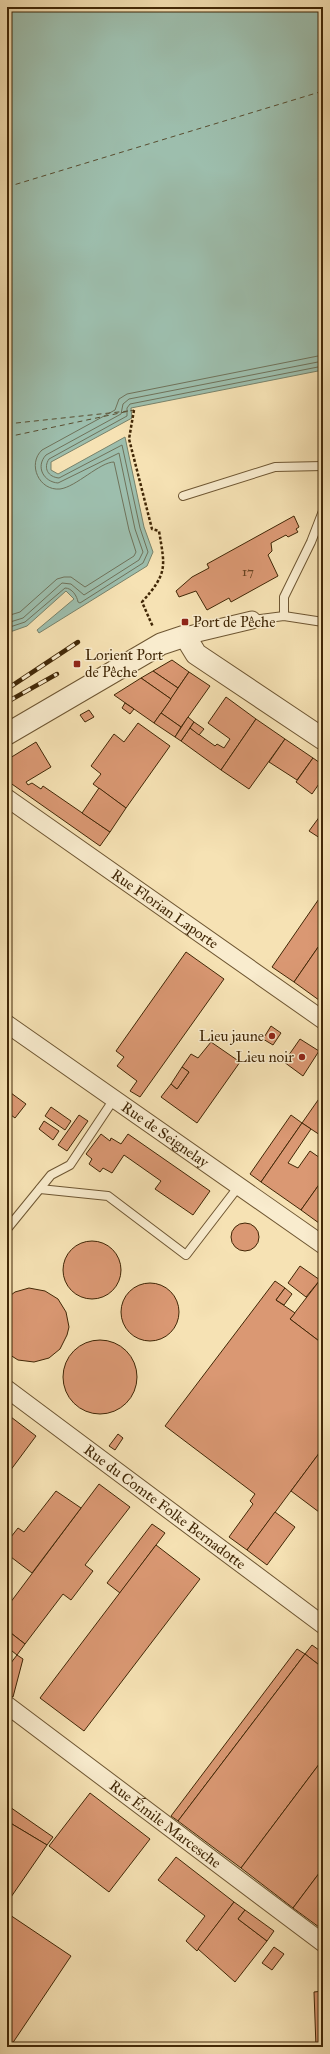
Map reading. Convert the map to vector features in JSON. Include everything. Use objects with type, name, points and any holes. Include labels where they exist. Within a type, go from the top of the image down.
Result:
[{"type":"street","points":[[7,734],[161,644],[184,636],[252,620]]},
{"type":"street","points":[[184,636],[196,654],[323,739]]},
{"type":"street","name":"Rue Florian Laporte","points":[[7,798],[323,1020]]},
{"type":"street","name":"Rue de Seignelay","points":[[9,1029],[114,1099],[323,1245]]},
{"type":"street","name":"Rue du Comte Folke Bernadotte","points":[[7,1389],[323,1625]]},
{"type":"street","name":"Rue Émile Marcesche","points":[[7,1705],[323,1943]]},
{"type":"lane","points":[[183,496],[275,467],[323,466]]},
{"type":"lane","points":[[284,616],[284,597],[311,542],[323,511]]},
{"type":"lane","points":[[252,620],[284,616],[323,622]]},
{"type":"lane","points":[[7,1229],[51,1175],[70,1166],[114,1099]]},
{"type":"lane","points":[[40,1189],[108,1196],[186,1256],[239,1186]]},
{"type":"path","points":[[134,410],[129,439],[152,528],[159,531],[164,563],[163,573],[158,584],[142,602],[161,644]]},
{"type":"water","points":[[7,7],[323,7],[323,370],[131,408],[132,418],[51,462],[51,470],[58,474],[125,437],[144,527],[153,552],[147,566],[39,633],[37,630],[74,599],[66,591],[27,626],[7,633]]},
{"type":"building","points":[[294,516],[299,527],[296,529],[298,532],[288,537],[286,535],[271,543],[272,551],[268,555],[278,576],[231,602],[229,598],[207,610],[196,591],[179,597],[176,591],[192,577],[209,568],[207,564]]},
{"type":"building","points":[[172,660],[189,672],[178,688],[153,671]]},
{"type":"building","points":[[153,671],[178,688],[171,699],[141,678]]},
{"type":"building","points":[[189,672],[210,686],[181,727],[161,713]]},
{"type":"building","points":[[141,678],[171,699],[154,723],[114,695]]},
{"type":"building","points":[[226,697],[256,719],[221,770],[181,741],[190,728],[215,746],[217,744],[224,748],[230,739],[208,723]]},
{"type":"building","points":[[125,703],[134,709],[130,714],[122,708]]},
{"type":"building","points":[[89,710],[94,717],[85,722],[80,715]]},
{"type":"building","points":[[161,713],[181,727],[175,737],[154,723]]},
{"type":"building","points":[[188,717],[194,722],[181,741],[175,737]]},
{"type":"building","points":[[256,719],[285,739],[249,789],[221,770]]},
{"type":"building","points":[[194,722],[204,729],[199,735],[190,728]]},
{"type":"building","points":[[138,723],[170,746],[126,808],[93,784],[101,774],[91,766],[114,734],[124,742]]},
{"type":"building","points":[[285,739],[313,758],[297,780],[269,762]]},
{"type":"building","points":[[36,742],[51,767],[26,782],[28,785],[32,783],[41,789],[43,786],[110,832],[100,846],[9,782],[10,758]]},
{"type":"building","points":[[313,758],[323,765],[323,778],[312,794],[296,782]]},
{"type":"building","points":[[99,788],[126,808],[110,832],[82,813]]},
{"type":"building","points":[[323,812],[323,840],[309,831]]},
{"type":"building","points":[[323,893],[323,940],[294,982],[272,967]]},
{"type":"building","points":[[323,940],[323,1003],[294,982]]},
{"type":"building","points":[[186,952],[224,979],[140,1097],[130,1091],[137,1081],[117,1066],[124,1057],[116,1051]]},
{"type":"building","name":"Lieu jaune","points":[[271,1026],[281,1033],[273,1045],[263,1039]]},
{"type":"building","name":"Lieu noir","points":[[300,1039],[319,1051],[303,1076],[284,1062]]},
{"type":"building","points":[[211,1042],[240,1062],[197,1123],[161,1097],[171,1084],[177,1089],[189,1072],[182,1067],[191,1054],[198,1058]]},
{"type":"building","points":[[182,1067],[189,1072],[177,1089],[171,1084]]},
{"type":"building","points":[[11,1093],[26,1104],[15,1118],[7,1112],[7,1099]]},
{"type":"building","points":[[323,1093],[323,1137],[302,1123]]},
{"type":"building","points":[[51,1107],[71,1121],[65,1130],[45,1116]]},
{"type":"building","points":[[79,1115],[88,1121],[67,1151],[58,1145]]},
{"type":"building","points":[[291,1115],[302,1123],[261,1182],[250,1174]]},
{"type":"building","points":[[44,1121],[59,1131],[53,1140],[39,1129]]},
{"type":"building","points":[[302,1123],[311,1129],[288,1163],[298,1168],[310,1151],[323,1160],[323,1179],[301,1210],[261,1182]]},
{"type":"building","points":[[101,1134],[110,1141],[111,1138],[121,1144],[128,1134],[210,1191],[193,1215],[155,1189],[161,1181],[124,1155],[112,1173],[103,1168],[100,1172],[89,1164],[92,1159],[86,1154]]},
{"type":"building","points":[[323,1179],[323,1226],[301,1210]]},
{"type":"building","points":[[245,1223],[255,1227],[259,1237],[255,1247],[245,1251],[235,1247],[231,1237],[235,1227]]},
{"type":"building","points":[[92,1241],[103,1243],[116,1254],[119,1259],[121,1270],[119,1281],[108,1294],[103,1297],[92,1299],[81,1297],[68,1286],[65,1281],[63,1270],[65,1259],[76,1246],[81,1243]]},
{"type":"building","points":[[300,1266],[320,1280],[306,1297],[288,1283]]},
{"type":"building","points":[[320,1280],[323,1283],[323,1344],[290,1319]]},
{"type":"building","points":[[275,1281],[285,1288],[276,1300],[295,1313],[290,1319],[323,1344],[323,1448],[247,1550],[229,1537],[253,1504],[250,1501],[255,1494],[165,1426]]},
{"type":"building","points":[[150,1283],[161,1285],[174,1296],[177,1301],[179,1312],[177,1323],[166,1336],[161,1339],[150,1341],[139,1339],[126,1328],[123,1323],[121,1312],[123,1301],[134,1288],[139,1285]]},
{"type":"building","points":[[29,1288],[45,1291],[58,1299],[66,1312],[69,1327],[60,1349],[49,1358],[34,1362],[18,1360],[7,1353],[7,1298],[15,1292]]},
{"type":"building","points":[[285,1288],[292,1294],[284,1305],[276,1300]]},
{"type":"building","points":[[100,1340],[121,1346],[131,1356],[137,1377],[131,1398],[121,1408],[100,1414],[79,1408],[69,1398],[63,1377],[69,1356],[79,1346]]},
{"type":"building","points":[[7,1414],[36,1436],[7,1475]]},
{"type":"building","points":[[118,1434],[123,1438],[115,1450],[109,1446]]},
{"type":"building","points":[[323,1448],[323,1515],[291,1491]]},
{"type":"building","points":[[99,1484],[130,1507],[85,1565],[93,1571],[71,1600],[63,1594],[25,1644],[7,1630],[7,1607]]},
{"type":"building","points":[[56,1491],[81,1508],[32,1573],[7,1554],[7,1542],[18,1528],[24,1532]]},
{"type":"building","points":[[275,1512],[295,1527],[267,1565],[247,1550]]},
{"type":"building","points":[[152,1524],[165,1533],[120,1593],[107,1583]]},
{"type":"building","points":[[156,1545],[200,1579],[84,1731],[40,1698]]},
{"type":"building","points":[[7,1630],[25,1644],[17,1655],[7,1647]]},
{"type":"building","points":[[312,1645],[323,1653],[323,1668],[305,1654]]},
{"type":"building","points":[[297,1649],[305,1654],[178,1821],[171,1816]]},
{"type":"building","points":[[305,1654],[323,1668],[323,1759],[241,1868],[178,1821]]},
{"type":"building","points":[[17,1655],[23,1659],[13,1697],[7,1693],[7,1668]]},
{"type":"building","points":[[323,1759],[323,1868],[293,1908],[241,1868]]},
{"type":"building","points":[[90,1793],[150,1839],[109,1892],[49,1846]]},
{"type":"building","points":[[7,1805],[53,1837],[47,1845],[7,1821]]},
{"type":"building","points":[[7,1821],[47,1845],[11,1897],[7,1895]]},
{"type":"building","points":[[176,1857],[234,1902],[197,1951],[186,1941],[205,1916],[158,1880]]},
{"type":"building","points":[[323,1868],[323,1930],[293,1908]]},
{"type":"building","points":[[234,1902],[245,1910],[238,1919],[267,1941],[235,1982],[198,1949]]},
{"type":"building","points":[[245,1910],[274,1931],[267,1941],[238,1919]]},
{"type":"building","points":[[7,1913],[71,1956],[10,2047],[7,2047]]},
{"type":"building","points":[[274,1947],[284,1954],[272,1970],[262,1963]]},
{"type":"building","points":[[323,1991],[323,2047],[316,2047],[314,1992]]},
{"type":"ferry route","points":[[7,187],[323,91]]},
{"type":"ferry route","points":[[7,437],[134,410]]},
{"type":"ferry route","points":[[7,424],[128,411]]},
{"type":"railway","points":[[7,689],[78,642]]},
{"type":"railway","points":[[7,702],[57,674]]},
{"type":"place","name":"Port de Pêche","points":[[185,622]]},
{"type":"place","name":"Lorient Port de Pêche","points":[[77,664]]},
{"type":"place","name":"Lieu jaune","points":[[272,1036]]},
{"type":"place","name":"Lieu noir","points":[[302,1057]]}]
